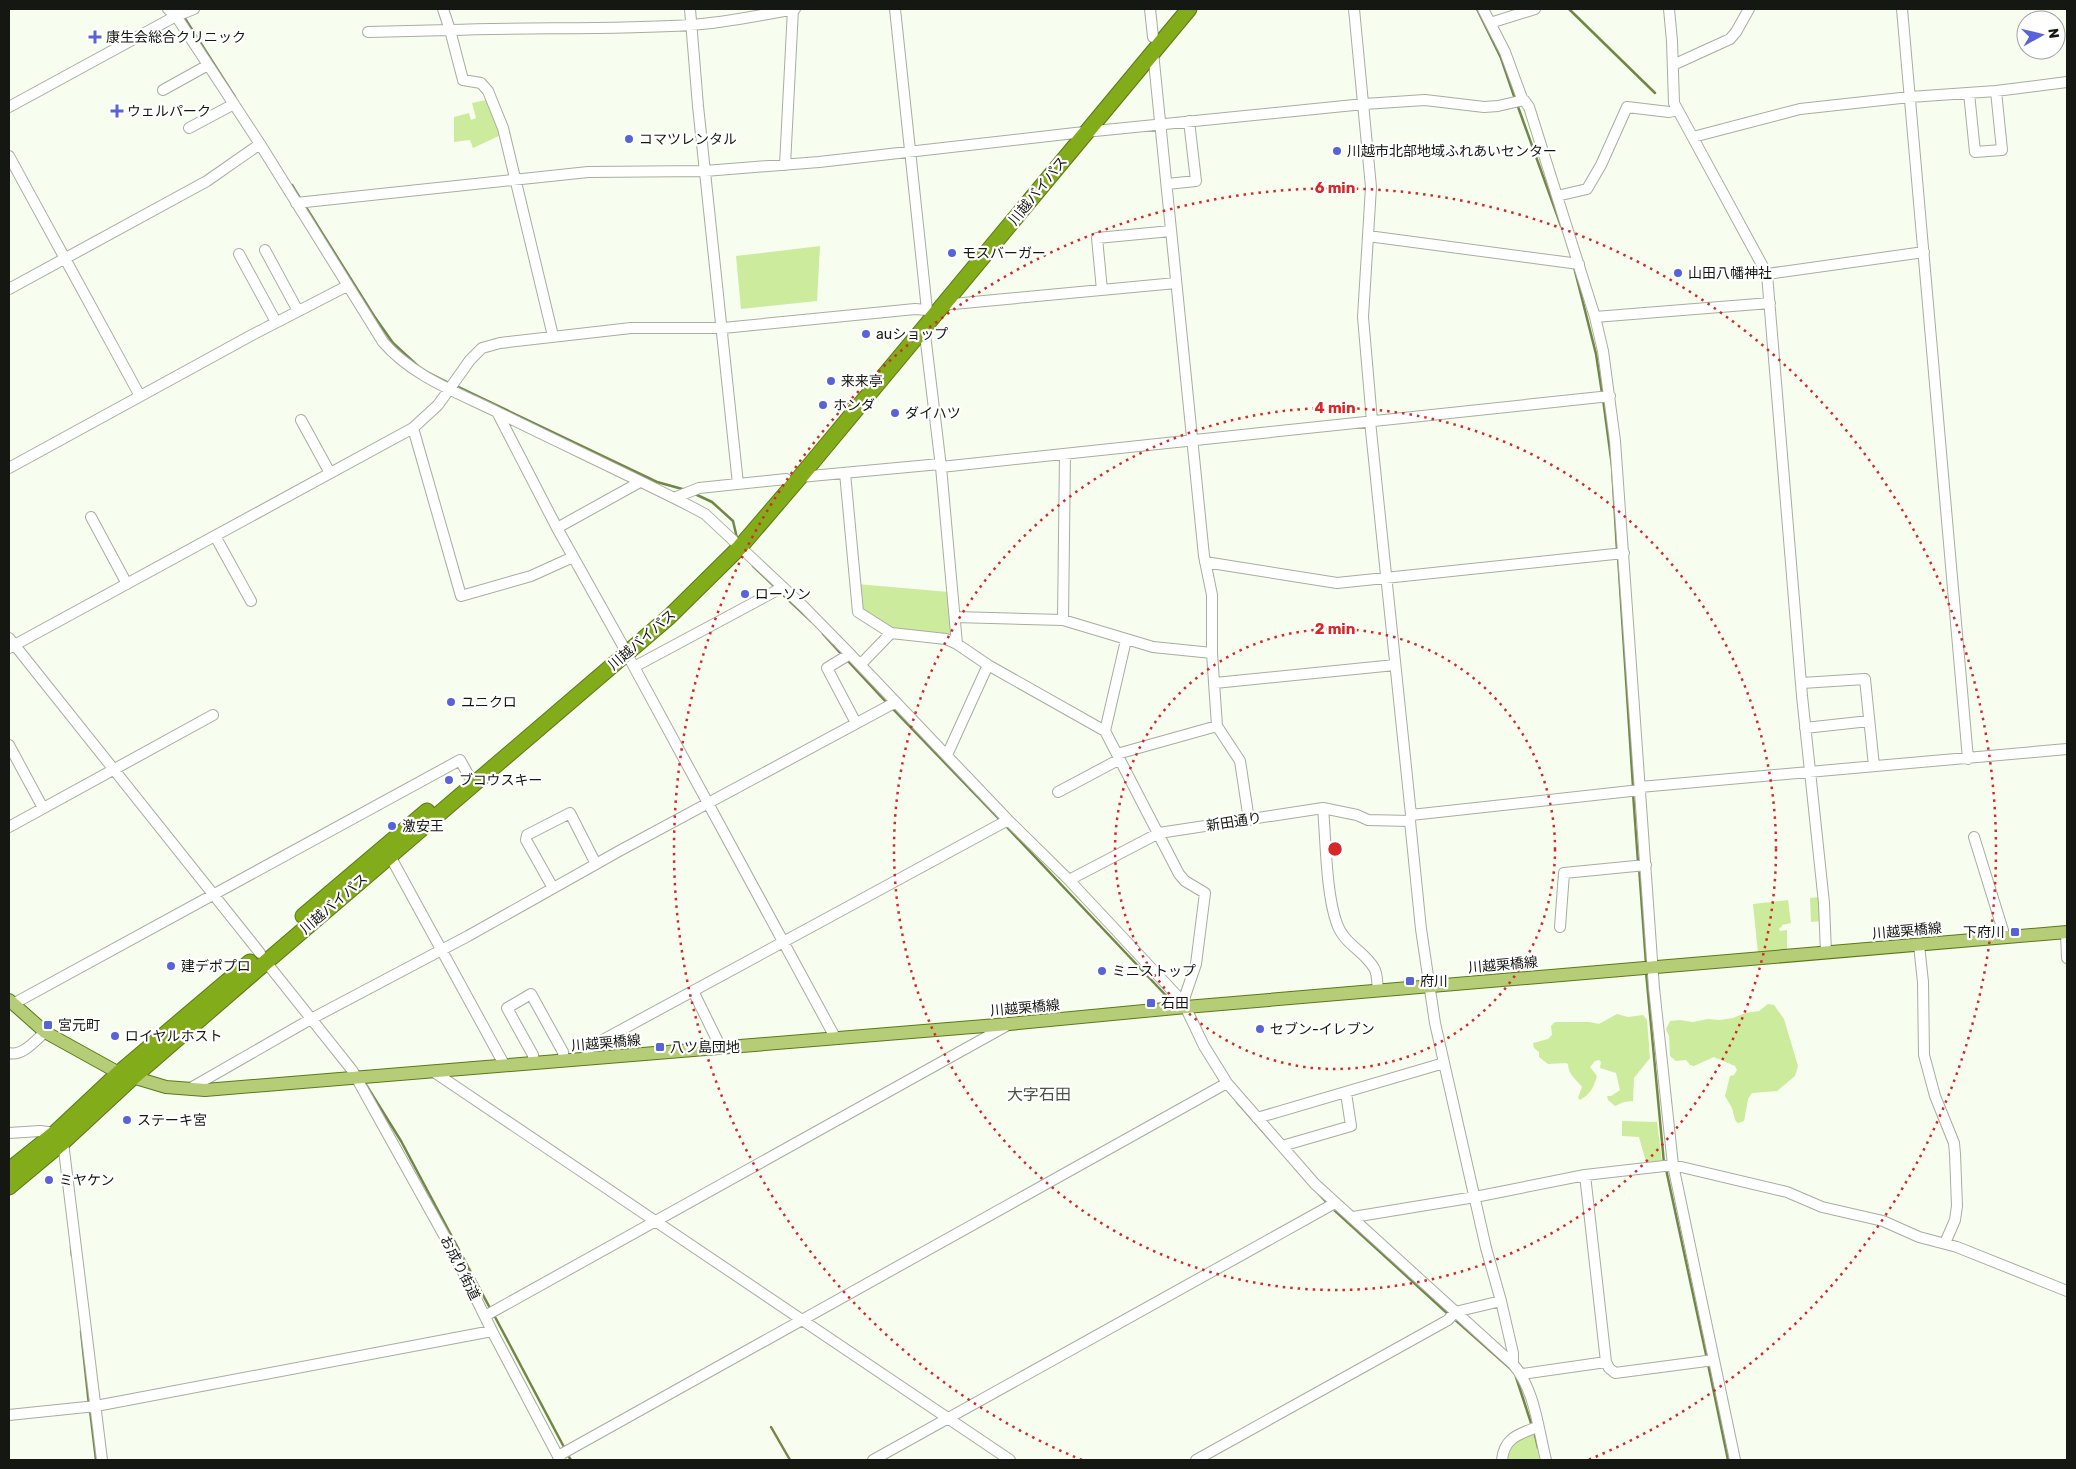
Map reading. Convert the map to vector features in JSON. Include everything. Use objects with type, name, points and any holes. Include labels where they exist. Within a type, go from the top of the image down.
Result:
[{"type":"highway","name":"川越バイパス","points":[[1153,45],[1176,9]]},
{"type":"highway","name":"川越バイパス","points":[[263,958],[390,856],[628,656],[690,585],[737,543],[942,305],[1153,45],[1189,9]]},
{"type":"highway","name":"川越バイパス","points":[[793,478],[927,310],[1081,132]]},
{"type":"highway","name":"川越バイパス","points":[[9,1187],[126,1076],[469,776],[628,656]]},
{"type":"highway","name":"川越バイパス","points":[[9,1170],[59,1138]]},
{"type":"main road","name":"川越栗橋線","points":[[11,1002],[45,1032],[126,1076],[166,1087],[223,1089],[836,1039],[1009,1024],[1185,1005],[1378,991],[2066,932]]},
{"type":"street","points":[[9,107],[172,12],[194,9]]},
{"type":"street","points":[[443,9],[464,80],[481,83],[488,91],[503,128],[553,336]]},
{"type":"street","points":[[690,9],[738,484]]},
{"type":"street","points":[[368,32],[504,28],[554,30],[691,25],[794,9],[785,164]]},
{"type":"street","points":[[11,643],[127,584],[413,428],[438,405],[470,360],[482,348],[553,336],[631,328],[722,328],[871,312],[927,310],[895,9]]},
{"type":"street","points":[[1150,9],[1192,440],[1205,562],[1212,595],[1212,653],[1216,683],[1217,726],[1240,761],[1250,820]]},
{"type":"street","points":[[1354,9],[1371,187],[1363,317],[1386,578],[1429,986],[1435,1023],[1474,1197],[1513,1353],[1513,1364]]},
{"type":"street","points":[[1483,9],[1505,52],[1523,101],[1529,107],[1579,264],[1603,351],[1615,441],[1653,967],[1673,1165],[1736,1460]]},
{"type":"street","points":[[1490,22],[1535,9]]},
{"type":"street","points":[[1669,9],[1674,103],[1767,274],[1805,728],[1824,902],[1826,953]]},
{"type":"street","points":[[1673,65],[1730,39],[1736,32],[1748,9]]},
{"type":"street","points":[[1902,9],[1968,759]]},
{"type":"street","points":[[172,12],[260,144],[347,286],[384,342],[400,360],[411,369],[705,514],[783,587],[861,664],[1008,820],[1069,880],[1185,1005],[1204,1046],[1227,1083],[1335,1203],[1353,1217],[1522,1374],[1528,1388],[1546,1460]]},
{"type":"street","points":[[163,90],[208,65]]},
{"type":"street","points":[[1693,137],[1800,109],[1910,97],[1996,91],[2067,82]]},
{"type":"street","points":[[1969,93],[1975,152],[2002,150],[1996,91]]},
{"type":"street","points":[[9,95],[19,102]]},
{"type":"street","points":[[296,202],[588,172],[705,170],[785,164],[1364,104],[1425,100],[1498,106],[1523,101]]},
{"type":"street","points":[[189,128],[234,104]]},
{"type":"street","points":[[1557,196],[1587,189],[1601,166],[1627,107],[1669,112],[1678,110]]},
{"type":"street","points":[[1167,184],[1196,181],[1190,121]]},
{"type":"street","points":[[9,289],[207,181],[260,144]]},
{"type":"street","points":[[9,156],[140,396]]},
{"type":"street","points":[[1102,290],[1097,238],[1171,230]]},
{"type":"street","points":[[1368,236],[1579,264]]},
{"type":"street","points":[[265,250],[298,311]]},
{"type":"street","points":[[1767,274],[1924,252]]},
{"type":"street","points":[[239,254],[276,322]]},
{"type":"street","points":[[942,305],[1176,283]]},
{"type":"street","points":[[9,468],[276,322],[347,286]]},
{"type":"street","points":[[1595,317],[1770,303]]},
{"type":"street","points":[[924,326],[958,644]]},
{"type":"street","points":[[674,498],[699,488],[1064,454],[1610,396]]},
{"type":"street","points":[[497,412],[557,528],[836,1039]]},
{"type":"street","points":[[302,420],[330,473]]},
{"type":"street","points":[[413,428],[461,596],[531,576],[573,557]]},
{"type":"street","points":[[1063,620],[1064,454]]},
{"type":"street","points":[[845,473],[858,612],[891,633],[946,639],[958,644],[988,665],[1105,731],[1179,874],[1185,881],[1205,893],[1198,958],[1185,1005]]},
{"type":"street","points":[[557,528],[640,482]]},
{"type":"street","points":[[91,517],[127,584]]},
{"type":"street","points":[[215,536],[252,601]]},
{"type":"street","points":[[1205,562],[1337,583],[1624,553]]},
{"type":"street","points":[[628,656],[783,587]]},
{"type":"street","points":[[955,617],[1063,620],[1126,640],[1171,650],[1212,653]]},
{"type":"street","points":[[861,664],[891,633]]},
{"type":"street","points":[[1105,731],[1126,640]]},
{"type":"street","name":"お成り街道","points":[[11,643],[214,894],[352,1070],[407,1168],[559,1458]]},
{"type":"street","points":[[850,654],[826,668],[856,723]]},
{"type":"street","points":[[947,756],[988,665]]},
{"type":"street","points":[[1216,683],[1395,665]]},
{"type":"street","points":[[1802,683],[1864,678],[1874,766]]},
{"type":"street","points":[[189,1089],[311,1019],[468,936],[596,864],[896,702]]},
{"type":"street","points":[[9,827],[213,715]]},
{"type":"street","points":[[1805,728],[1870,721]]},
{"type":"street","points":[[1058,792],[1118,756],[1217,726]]},
{"type":"street","points":[[9,745],[43,808]]},
{"type":"street","name":"新田通り","points":[[1069,880],[1159,833],[1322,808],[1357,815],[1368,820],[1410,818],[1640,788],[2067,749]]},
{"type":"street","points":[[11,1002],[460,760],[469,776]]},
{"type":"street","points":[[1322,808],[1336,922],[1350,945],[1375,969],[1378,991]]},
{"type":"street","points":[[553,888],[526,840],[527,835],[570,813],[596,864]]},
{"type":"street","points":[[590,1059],[588,1048],[1008,820]]},
{"type":"street","points":[[1974,837],[2005,937]]},
{"type":"street","points":[[390,856],[505,1066]]},
{"type":"street","points":[[1560,928],[1564,874],[1646,865]]},
{"type":"street","points":[[2066,932],[2067,958]]},
{"type":"street","points":[[1919,945],[1923,982],[1924,1055],[1935,1096],[1954,1143],[1955,1154],[1957,1206],[1955,1220],[1945,1243]]},
{"type":"street","points":[[693,991],[721,1048]]},
{"type":"street","points":[[534,1064],[533,1055],[507,1008],[531,994],[563,1052],[564,1061]]},
{"type":"street","points":[[485,1316],[1009,1024]]},
{"type":"street","points":[[9,1053],[20,1052],[45,1032]]},
{"type":"street","points":[[1257,1118],[1444,1063]]},
{"type":"street","points":[[434,1072],[1010,1460]]},
{"type":"street","points":[[559,1458],[801,1320],[1227,1083]]},
{"type":"street","points":[[1282,1146],[1352,1126],[1346,1093]]},
{"type":"street","points":[[9,1133],[40,1131],[59,1138],[102,1460]]},
{"type":"street","points":[[1353,1217],[1474,1197],[1585,1175],[1673,1165],[1787,1192],[1822,1207],[1884,1221],[1919,1237],[1945,1243],[2067,1291]]},
{"type":"street","points":[[1585,1175],[1606,1362],[1609,1368],[1615,1373],[1714,1360]]},
{"type":"street","points":[[873,1460],[1335,1203]]},
{"type":"street","points":[[1196,1460],[1448,1320],[1455,1312],[1501,1301]]},
{"type":"street","points":[[9,1415],[96,1406],[492,1331]]},
{"type":"street","points":[[1522,1374],[1606,1362]]},
{"type":"street","points":[[1502,1460],[1505,1448],[1512,1436],[1537,1427]]},
{"type":"green space","points":[[486,100],[501,135],[473,148],[470,140],[454,142],[454,117],[469,113],[471,120],[476,118],[472,103]]},
{"type":"green space","points":[[820,246],[817,301],[741,309],[736,256]]},
{"type":"green space","points":[[857,584],[949,592],[953,636],[892,630],[859,610]]},
{"type":"green space","points":[[1819,897],[1822,921],[1811,922],[1810,898]]},
{"type":"green space","points":[[1788,900],[1791,923],[1782,925],[1779,928],[1780,931],[1787,930],[1787,950],[1758,953],[1753,904]]},
{"type":"green space","points":[[1768,1004],[1774,1005],[1784,1019],[1798,1066],[1795,1076],[1777,1091],[1752,1093],[1748,1099],[1744,1121],[1738,1123],[1725,1096],[1730,1076],[1734,1075],[1737,1070],[1735,1066],[1714,1057],[1694,1066],[1690,1065],[1686,1060],[1676,1061],[1670,1056],[1669,1036],[1666,1029],[1670,1021],[1693,1022],[1733,1018],[1745,1013],[1759,1011]]},
{"type":"green space","points":[[1617,1014],[1628,1017],[1643,1015],[1647,1020],[1650,1058],[1634,1078],[1633,1101],[1615,1106],[1608,1100],[1607,1096],[1611,1096],[1620,1090],[1616,1073],[1600,1068],[1601,1062],[1599,1060],[1595,1061],[1590,1067],[1597,1076],[1593,1087],[1580,1100],[1578,1098],[1582,1087],[1571,1074],[1568,1064],[1548,1064],[1539,1057],[1539,1052],[1534,1048],[1533,1043],[1548,1039],[1552,1035],[1551,1026],[1555,1022],[1589,1022],[1599,1024]]},
{"type":"green space","points":[[1622,1121],[1657,1122],[1662,1161],[1646,1162],[1639,1137],[1622,1136]]},
{"type":"green space","points":[[1533,1433],[1540,1460],[1507,1460],[1512,1441]]},
{"type":"waterway","points":[[1477,9],[1501,58],[1515,99]]},
{"type":"waterway","points":[[1569,9],[1655,93]]},
{"type":"waterway","points":[[184,17],[235,97]]},
{"type":"waterway","points":[[1517,104],[1561,226]]},
{"type":"waterway","points":[[292,185],[301,200]]},
{"type":"waterway","points":[[304,204],[374,316],[393,343],[418,366]]},
{"type":"waterway","points":[[1574,267],[1596,354],[1602,393]]},
{"type":"waterway","points":[[425,371],[449,383]]},
{"type":"waterway","points":[[454,385],[657,482],[686,490]]},
{"type":"waterway","points":[[1603,399],[1612,466],[1617,550]]},
{"type":"waterway","points":[[695,494],[712,502],[733,521],[737,538]]},
{"type":"waterway","points":[[1618,556],[1633,787]]},
{"type":"waterway","points":[[753,566],[776,588]]},
{"type":"waterway","points":[[780,592],[811,621]]},
{"type":"waterway","points":[[823,634],[843,656]]},
{"type":"waterway","points":[[847,660],[887,703]]},
{"type":"waterway","points":[[891,707],[1000,820]]},
{"type":"waterway","points":[[1633,793],[1638,862]]},
{"type":"waterway","points":[[1004,824],[1174,1004]]},
{"type":"waterway","points":[[1639,867],[1646,964]]},
{"type":"waterway","points":[[1646,972],[1664,1163]]},
{"type":"waterway","points":[[365,1083],[401,1141],[491,1310]]},
{"type":"waterway","points":[[1237,1102],[1273,1143]]},
{"type":"waterway","points":[[1666,1169],[1707,1359]]},
{"type":"waterway","points":[[1319,1194],[1328,1204]]},
{"type":"waterway","points":[[1332,1208],[1448,1314]]},
{"type":"waterway","points":[[71,1247],[72,1256]]},
{"type":"waterway","points":[[494,1315],[565,1449]]},
{"type":"waterway","points":[[1452,1317],[1512,1370]]},
{"type":"waterway","points":[[81,1331],[89,1405]]},
{"type":"waterway","points":[[1708,1364],[1728,1460]]},
{"type":"waterway","points":[[1516,1377],[1532,1426]]},
{"type":"waterway","points":[[90,1410],[96,1460]]},
{"type":"waterway","points":[[771,1427],[790,1460]]},
{"type":"waterway","points":[[1534,1431],[1538,1448]]},
{"type":"waterway","points":[[567,1454],[571,1460]]},
{"type":"place","name":"康生会総合クリニック","points":[[95,37]]},
{"type":"place","name":"ウェルパーク","points":[[117,111]]},
{"type":"place","name":"コマツレンタル","points":[[629,139]]},
{"type":"place","name":"川越市北部地域ふれあいセンター","points":[[1337,151]]},
{"type":"place","name":"モスバーガー","points":[[952,253]]},
{"type":"place","name":"山田八幡神社","points":[[1678,273]]},
{"type":"place","name":"auショップ","points":[[866,334]]},
{"type":"place","name":"来来亭","points":[[831,381]]},
{"type":"place","name":"ホンダ","points":[[823,405]]},
{"type":"place","name":"ダイハツ","points":[[895,413]]},
{"type":"place","name":"ローソン","points":[[745,594]]},
{"type":"place","name":"ユニクロ","points":[[451,702]]},
{"type":"place","name":"ブコウスキー","points":[[449,780]]},
{"type":"place","name":"激安王","points":[[392,826]]},
{"type":"place","name":"下府川","points":[[2015,932]]},
{"type":"place","name":"建デポプロ","points":[[171,966]]},
{"type":"place","name":"ミニストップ","points":[[1102,971]]},
{"type":"place","name":"府川","points":[[1410,981]]},
{"type":"place","name":"石田","points":[[1151,1003]]},
{"type":"place","name":"宮元町","points":[[48,1025]]},
{"type":"place","name":"セブン-イレブン","points":[[1260,1029]]},
{"type":"place","name":"ロイヤルホスト","points":[[115,1036]]},
{"type":"place","name":"八ツ島団地","points":[[660,1047]]},
{"type":"place","name":"ステーキ宮","points":[[127,1120]]},
{"type":"place","name":"ミヤケン","points":[[49,1180]]},
{"type":"district","name":"大字石田","points":[[1039,1094]]}]
